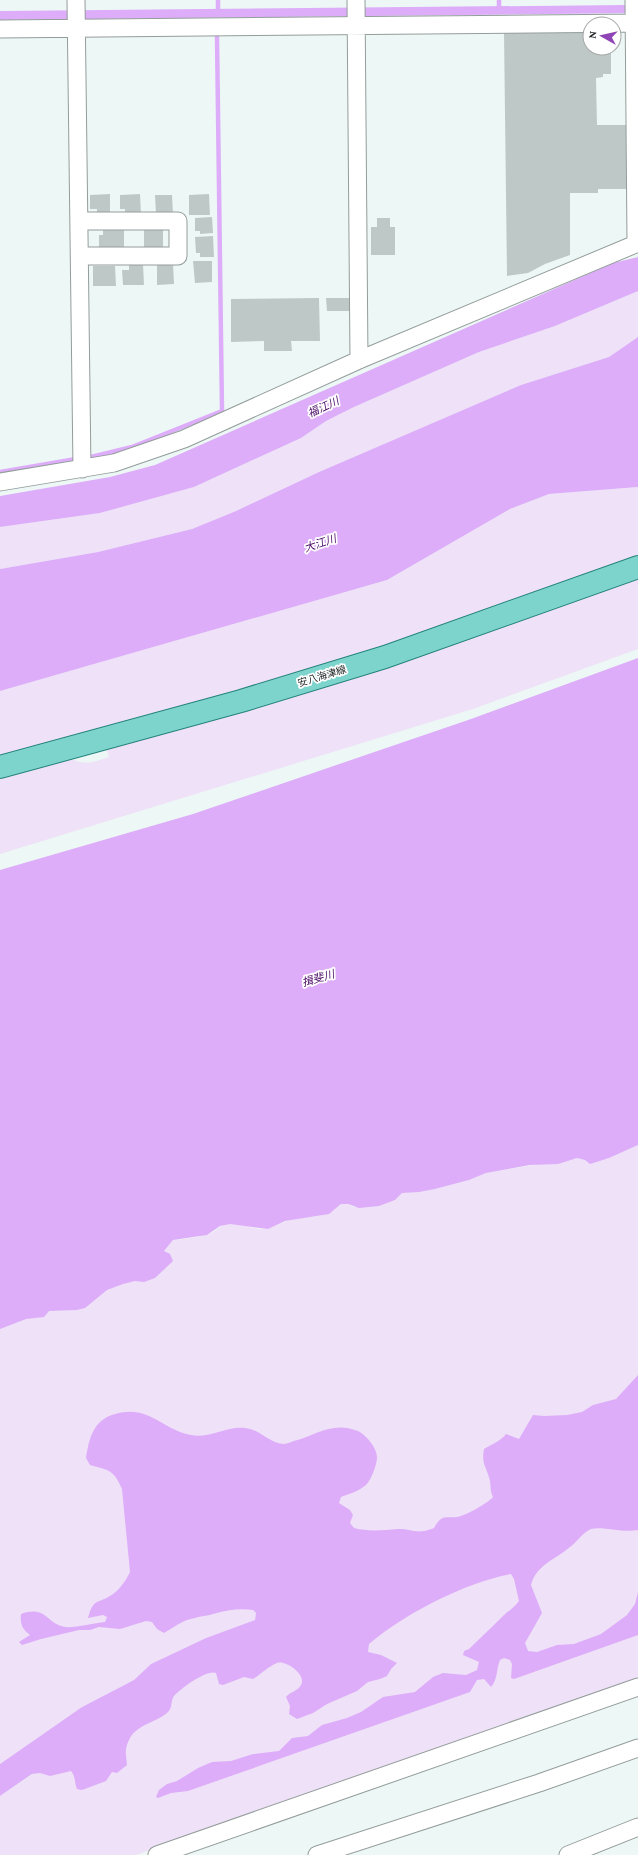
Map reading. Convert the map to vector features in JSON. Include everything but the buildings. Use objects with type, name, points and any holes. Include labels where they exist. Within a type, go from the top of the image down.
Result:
[{"type":"main road","name":"安八海津線","points":[[0,768],[234,703],[385,657],[638,567]]},
{"type":"street","points":[[356,12],[359,360]]},
{"type":"street","points":[[0,29],[77,15],[356,12],[635,13],[637,243],[359,360],[184,439],[114,463],[0,482]]},
{"type":"street","points":[[77,15],[82,469]]},
{"type":"street","points":[[79,221],[178,221],[178,256],[80,256]]},
{"type":"street","points":[[157,1855],[638,1687]]},
{"type":"street","points":[[318,1855],[539,1783],[638,1748]]},
{"type":"street","points":[[568,1855],[638,1827]]},
{"type":"shaded area","points":[[638,291],[638,337],[609,357],[521,385],[319,472],[236,511],[192,529],[98,552],[0,569],[0,527],[100,513],[194,487],[301,438],[326,421],[354,407],[479,352],[555,326]]},
{"type":"shaded area","points":[[638,487],[638,559],[382,649],[0,759],[0,691],[387,580],[510,509],[549,494]]},
{"type":"shaded area","points":[[638,576],[638,649],[473,709],[0,854],[0,777],[70,758],[85,763],[104,759],[109,757],[106,747]]},
{"type":"shaded area","points":[[638,1145],[638,1424],[506,1504],[223,1610],[244,1608],[253,1610],[256,1613],[255,1620],[206,1638],[151,1664],[134,1680],[82,1707],[0,1764],[0,1320],[164,1251],[173,1240],[206,1235],[227,1224],[237,1224],[264,1229],[294,1219],[329,1213],[341,1204],[348,1204],[353,1207],[395,1200],[402,1193],[435,1189],[469,1180],[486,1173],[577,1158],[585,1160],[609,1158]]},
{"type":"shaded area","points":[[638,1497],[638,1680],[136,1855],[0,1855],[0,1796],[163,1687],[474,1578],[520,1571]]},
{"type":"water","points":[[626,5],[638,13],[0,20],[0,11]]},
{"type":"water","name":"福江川","points":[[638,257],[638,291],[555,326],[479,352],[354,407],[326,421],[301,438],[194,487],[100,513],[0,527],[0,496],[110,477],[155,465],[613,263]]},
{"type":"water","name":"大江川","points":[[638,337],[638,487],[549,494],[510,509],[387,580],[0,691],[0,569],[98,552],[192,529],[236,511],[319,472],[521,385],[609,357]]},
{"type":"water","name":"揖斐川","points":[[638,658],[638,1145],[609,1158],[590,1164],[585,1160],[577,1158],[558,1164],[530,1165],[486,1173],[469,1180],[435,1189],[402,1193],[395,1200],[379,1206],[359,1208],[348,1204],[341,1204],[329,1214],[285,1221],[268,1229],[230,1224],[220,1226],[207,1235],[173,1240],[164,1251],[170,1254],[173,1261],[155,1278],[144,1282],[135,1281],[123,1284],[107,1290],[85,1308],[77,1310],[49,1311],[44,1317],[26,1319],[0,1329],[0,870],[193,814],[471,719]]},
{"type":"water","points":[[638,1375],[638,1530],[626,1531],[601,1528],[591,1529],[585,1532],[564,1552],[542,1567],[531,1585],[542,1613],[525,1643],[528,1651],[537,1652],[557,1645],[574,1644],[601,1634],[627,1615],[635,1604],[638,1592],[638,1635],[514,1679],[511,1678],[512,1664],[510,1660],[504,1658],[500,1660],[495,1681],[491,1687],[484,1679],[477,1680],[470,1692],[188,1791],[171,1793],[158,1798],[156,1797],[159,1790],[167,1784],[177,1781],[198,1768],[212,1762],[231,1761],[253,1754],[279,1751],[292,1738],[308,1736],[322,1725],[347,1718],[361,1712],[383,1697],[415,1692],[433,1677],[443,1673],[466,1675],[477,1670],[479,1662],[463,1655],[464,1651],[469,1649],[519,1601],[514,1579],[511,1574],[493,1578],[436,1601],[417,1611],[383,1633],[369,1644],[368,1652],[381,1655],[397,1663],[387,1676],[368,1682],[357,1691],[327,1704],[313,1713],[297,1719],[289,1714],[290,1706],[286,1697],[300,1687],[302,1681],[295,1669],[285,1664],[274,1664],[253,1679],[244,1677],[223,1685],[219,1684],[216,1673],[206,1674],[194,1680],[174,1696],[170,1709],[167,1713],[137,1730],[133,1734],[126,1748],[127,1765],[117,1773],[112,1772],[106,1781],[82,1790],[77,1789],[74,1775],[71,1771],[50,1776],[40,1773],[32,1774],[0,1796],[0,1764],[82,1707],[134,1680],[151,1664],[206,1638],[255,1620],[256,1613],[253,1610],[243,1609],[223,1611],[186,1620],[164,1633],[157,1629],[152,1622],[146,1621],[120,1629],[99,1627],[90,1630],[79,1630],[22,1645],[19,1642],[30,1635],[22,1626],[21,1614],[30,1612],[41,1613],[59,1625],[65,1627],[105,1622],[107,1617],[103,1615],[88,1618],[92,1607],[97,1602],[116,1592],[130,1572],[122,1489],[113,1474],[90,1465],[86,1458],[93,1431],[108,1417],[115,1414],[137,1412],[181,1432],[199,1436],[235,1428],[250,1429],[274,1442],[283,1444],[332,1428],[349,1428],[358,1431],[368,1439],[373,1446],[377,1453],[377,1460],[368,1483],[357,1491],[341,1497],[339,1503],[350,1510],[353,1515],[350,1523],[354,1528],[365,1530],[403,1529],[423,1531],[434,1528],[441,1519],[457,1517],[471,1512],[493,1497],[489,1476],[483,1459],[484,1449],[499,1441],[506,1434],[519,1439],[533,1415],[567,1415],[582,1412],[593,1405],[616,1399]]},
{"type":"waterway","points":[[218,0],[218,9]]},
{"type":"waterway","points":[[499,0],[499,7]]},
{"type":"waterway","points":[[87,458],[132,447],[222,411],[217,37]]},
{"type":"waterway","points":[[0,472],[76,459]]}]
